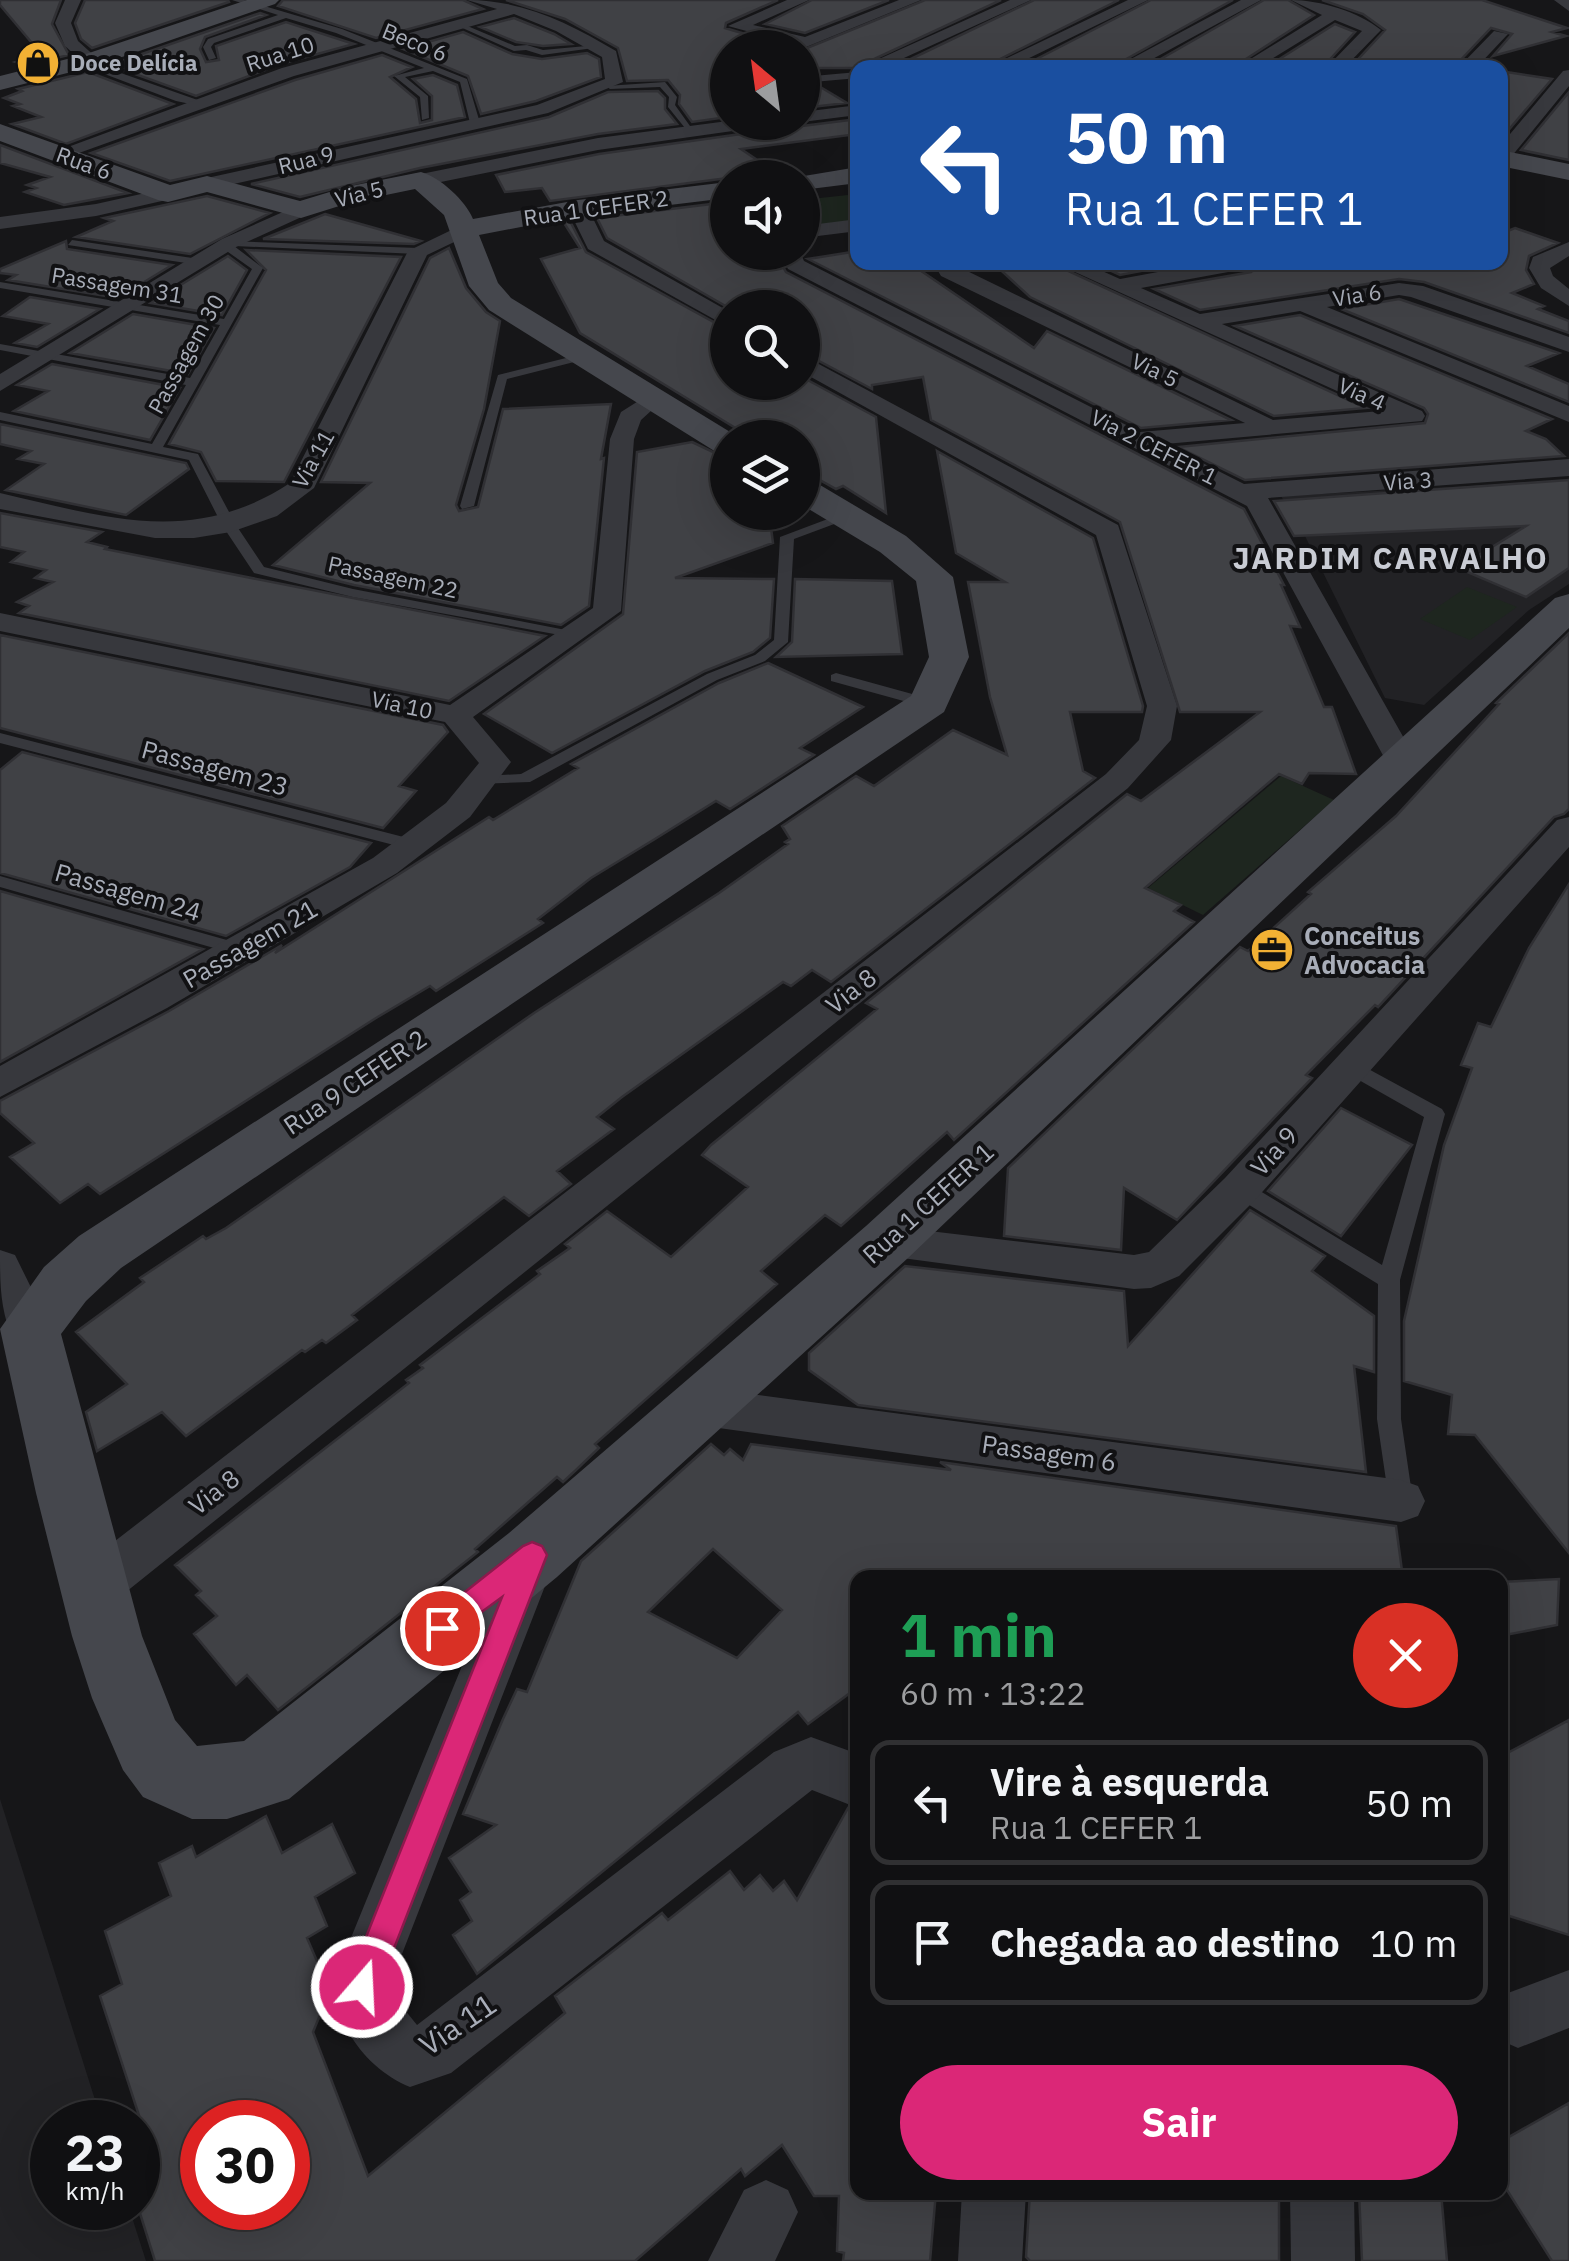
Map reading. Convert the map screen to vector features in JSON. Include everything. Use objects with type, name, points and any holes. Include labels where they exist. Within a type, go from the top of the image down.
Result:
[{"type":"street","points":[[73,0],[62,23],[70,43],[86,61]]},
{"type":"street","points":[[475,0],[519,8],[567,27],[610,55],[614,82],[610,86]]},
{"type":"street","points":[[801,0],[736,26],[806,42],[912,0]]},
{"type":"street","points":[[886,60],[1023,0]]},
{"type":"street","points":[[1011,60],[1140,0]]},
{"type":"street","points":[[1137,60],[1253,0]]},
{"type":"street","points":[[1299,0],[1363,23],[1373,32],[1343,60]]},
{"type":"street","points":[[1562,0],[1569,6]]},
{"type":"street","points":[[0,83],[86,61],[252,2]]},
{"type":"street","name":"Rua 10","points":[[58,154],[288,72],[519,8]]},
{"type":"street","points":[[1257,60],[1336,13]]},
{"type":"street","points":[[1474,60],[1500,34]]},
{"type":"street","points":[[1508,148],[1569,75]]},
{"type":"street","name":"Rua 9","points":[[0,223],[96,210],[168,194],[542,108],[610,86]]},
{"type":"street","points":[[820,115],[850,111]]},
{"type":"street","name":"Via 5","points":[[0,384],[227,244],[302,210],[346,196],[598,144],[710,129]]},
{"type":"street","name":"Rua 6","points":[[0,132],[168,194]]},
{"type":"street","points":[[1508,160],[1569,172]]},
{"type":"street","points":[[820,180],[850,176]]},
{"type":"street","points":[[420,180],[457,212],[484,286],[500,304],[710,435]]},
{"type":"street","points":[[207,184],[302,210]]},
{"type":"street","name":"Rua 1 CEFER 2","points":[[466,229],[578,208],[710,192]]},
{"type":"street","points":[[578,208],[595,245],[710,310]]},
{"type":"street","points":[[820,230],[850,226]]},
{"type":"street","points":[[418,251],[466,229]]},
{"type":"street","points":[[1569,248],[1540,260],[1538,270],[1543,279],[1569,299]]},
{"type":"street","name":"Via 11","points":[[0,501],[139,531],[229,525],[270,511],[301,488],[418,251]]},
{"type":"street","name":"Via 2 CEFER 1","points":[[806,270],[1258,501],[1402,763]]},
{"type":"street","name":"Via 5","points":[[950,270],[1262,420]]},
{"type":"street","name":"Via 4","points":[[1082,270],[1412,416],[1140,439]]},
{"type":"street","points":[[1117,286],[1206,270]]},
{"type":"street","name":"Via 6","points":[[1198,320],[1399,289],[1415,291],[1569,346]]},
{"type":"street","points":[[1301,304],[1569,416]]},
{"type":"street","name":"Via 8","points":[[93,1588],[1117,781],[1150,750],[1162,730],[1162,706],[1108,531],[820,372]]},
{"type":"street","points":[[622,439],[630,416],[651,400]]},
{"type":"street","points":[[622,439],[688,422]]},
{"type":"street","name":"Via 10","points":[[1,622],[455,716],[606,611],[622,439]]},
{"type":"street","name":"Via 3","points":[[1245,492],[1569,467]]},
{"type":"street","points":[[820,501],[893,544],[934,577],[949,658],[929,703]]},
{"type":"street","name":"Rua 1 CEFER 1","points":[[93,1588],[137,1724],[166,1770],[208,1788],[263,1773],[532,1555],[887,1242],[1562,619]]},
{"type":"street","name":"Rua 9 CEFER 2","points":[[30,1330],[65,1284],[100,1252],[929,703]]},
{"type":"street","points":[[455,716],[495,762],[484,781]]},
{"type":"street","name":"Passagem 21","points":[[0,1083],[242,950],[417,846],[484,781]]},
{"type":"street","name":"Via 9","points":[[887,1242],[1151,1271],[1164,1264],[1240,1188],[1569,826]]},
{"type":"street","points":[[0,1267],[30,1330],[93,1588]]},
{"type":"street","name":"Passagem 6","points":[[697,1406],[1401,1501]]},
{"type":"street","name":"Via 11","points":[[532,1555],[366,1972],[362,1987],[366,2000],[394,2048],[410,2058],[430,2052],[793,1771],[811,1763],[850,1778]]},
{"type":"street","points":[[990,2261],[994,2200]]},
{"type":"street","points":[[1322,2200],[1323,2261]]},
{"type":"lane","name":"Beco 6","points":[[252,2],[382,46],[464,81],[476,123]]},
{"type":"lane","points":[[212,58],[207,47],[211,41],[288,14]]},
{"type":"lane","points":[[461,24],[514,49],[528,46],[542,53],[597,47]]},
{"type":"lane","points":[[86,61],[166,94],[206,104]]},
{"type":"lane","points":[[424,118],[424,96],[398,76],[434,68]]},
{"type":"lane","points":[[820,77],[850,73]]},
{"type":"lane","points":[[610,86],[662,84],[673,97],[670,106],[692,131]]},
{"type":"lane","points":[[72,244],[198,262]]},
{"type":"lane","points":[[227,244],[418,251]]},
{"type":"lane","name":"Passagem 30","points":[[227,244],[258,267],[157,447],[196,459],[229,525]]},
{"type":"lane","name":"Passagem 31","points":[[0,285],[228,323]]},
{"type":"lane","points":[[0,347],[192,382]]},
{"type":"lane","points":[[467,506],[502,376],[582,357]]},
{"type":"lane","points":[[0,416],[157,447]]},
{"type":"lane","points":[[484,781],[524,779],[712,677],[760,658],[781,642],[787,538],[846,517]]},
{"type":"lane","name":"Passagem 22","points":[[229,525],[260,570],[353,593],[571,634]]},
{"type":"lane","points":[[836,678],[929,703]]},
{"type":"lane","name":"Passagem 23","points":[[0,738],[417,846]]},
{"type":"lane","name":"Passagem 24","points":[[0,881],[242,950]]},
{"type":"lane","points":[[1350,1066],[1435,1114],[1389,1280],[1389,1419],[1401,1501]]},
{"type":"lane","points":[[1240,1188],[1389,1280]]},
{"type":"shaded area","points":[[850,195],[850,221],[820,225],[820,198]]},
{"type":"shaded area","points":[[1525,483],[1569,501],[1569,584],[1529,610],[1424,705],[1385,698],[1305,536],[1281,496]]},
{"type":"shaded area","points":[[1467,587],[1517,607],[1470,640],[1420,619]]},
{"type":"shaded area","points":[[1281,776],[1334,800],[1203,915],[1148,888]]},
{"type":"shaded area","points":[[0,1799],[95,2100],[30,2100],[30,2230],[136,2230],[146,2261],[0,2261]]},
{"type":"building","points":[[0,0],[61,0],[52,24],[69,55],[27,65],[16,62],[42,55],[0,5]]},
{"type":"building","points":[[85,0],[229,2],[92,48],[81,39],[75,23]]},
{"type":"building","points":[[283,0],[463,0],[483,9],[376,38],[278,6]]},
{"type":"building","points":[[506,0],[778,0],[726,23],[725,28],[732,30],[710,30],[710,120],[692,122],[668,80],[627,81],[618,48],[565,19]]},
{"type":"building","points":[[812,0],[889,0],[813,30],[765,24]]},
{"type":"building","points":[[925,0],[1001,0],[872,60],[850,60],[850,68],[820,68],[820,43]]},
{"type":"building","points":[[1034,0],[1119,0],[998,60],[909,60]]},
{"type":"building","points":[[1151,0],[1233,0],[1124,60],[1035,60]]},
{"type":"building","points":[[1264,0],[1288,0],[1314,15],[1244,60],[1159,60]]},
{"type":"building","points":[[1322,0],[1482,0],[1567,28],[1552,32],[1566,36],[1493,56],[1512,34],[1491,28],[1461,60],[1357,60],[1385,30],[1363,14]]},
{"type":"building","points":[[260,13],[266,15],[205,37],[200,49],[206,62],[219,60],[216,46],[286,22],[354,44],[281,64],[196,96],[110,65]]},
{"type":"building","points":[[514,18],[571,44],[543,46],[516,42],[480,27]]},
{"type":"building","points":[[1335,24],[1355,32],[1329,60],[1278,60]]},
{"type":"building","points":[[463,32],[512,54],[542,59],[587,53],[599,59],[601,77],[536,101],[481,114],[468,76],[403,49]]},
{"type":"building","points":[[382,55],[412,67],[390,77],[416,99],[420,123],[432,120],[432,96],[413,79],[433,75],[457,85],[465,117],[170,181],[91,153],[295,80]]},
{"type":"building","points":[[88,72],[173,104],[66,144],[12,124],[41,117],[13,106],[20,104],[4,98],[22,91],[18,89]]},
{"type":"building","points":[[1508,72],[1552,79],[1508,131]]},
{"type":"building","points":[[820,87],[847,103],[820,106]]},
{"type":"building","points":[[658,91],[677,124],[598,134],[420,168],[300,197],[251,184],[549,117],[608,92]]},
{"type":"building","points":[[1569,92],[1569,160],[1521,150]]},
{"type":"building","points":[[850,120],[850,135],[820,139],[820,124]]},
{"type":"building","points":[[710,138],[811,140],[741,149],[757,160],[710,160],[710,180],[550,201],[542,188],[505,192],[496,175],[599,154]]},
{"type":"building","points":[[0,145],[128,193],[64,205],[25,192],[36,188],[27,185],[50,177],[0,163]]},
{"type":"building","points":[[207,196],[270,213],[190,254],[76,237],[113,221],[104,218]]},
{"type":"building","points":[[710,204],[710,270],[785,270],[1244,509],[1284,585],[1300,627],[1290,626],[1324,707],[1332,707],[1356,774],[1309,773],[1302,784],[1279,774],[1145,888],[1181,905],[1174,911],[1194,922],[954,1140],[947,1132],[841,1226],[825,1215],[761,1271],[777,1284],[595,1444],[599,1448],[563,1482],[557,1477],[475,1549],[478,1552],[278,1710],[247,1675],[236,1685],[194,1634],[217,1616],[196,1595],[201,1591],[175,1565],[409,1383],[406,1380],[423,1368],[420,1365],[540,1274],[537,1271],[570,1248],[565,1244],[607,1211],[671,1257],[748,1187],[702,1155],[711,1145],[877,1009],[866,1003],[1127,794],[1141,801],[1260,712],[1180,712],[1120,522],[931,420],[923,377],[872,385],[872,389],[820,362],[820,290],[710,290],[710,297],[607,238],[597,218]]},
{"type":"building","points":[[325,214],[421,241],[414,244],[263,239]]},
{"type":"building","points":[[570,221],[586,252],[710,320],[710,400],[820,400],[820,387],[876,417],[886,513],[843,486],[836,489],[820,480],[820,420],[722,420],[580,333],[541,259],[580,248],[564,223]]},
{"type":"building","points":[[1515,228],[1558,243],[1529,256],[1526,270],[1534,284],[1512,293],[1569,321],[1569,333],[1424,282],[1399,279],[1200,310],[1154,289],[1254,270],[1508,270],[1508,231]]},
{"type":"building","points":[[66,241],[67,249],[172,265],[118,298],[8,280],[16,275],[0,273],[0,269]]},
{"type":"building","points":[[449,248],[466,288],[486,312],[500,321],[484,409],[456,505],[459,511],[478,507],[503,409],[611,404],[601,459],[604,458],[589,606],[561,625],[354,585],[273,565],[370,483],[321,482],[430,258]]},
{"type":"building","points":[[246,250],[401,257],[284,482],[216,481],[201,452],[169,444],[266,270]]},
{"type":"building","points":[[850,252],[850,270],[920,270],[1034,348],[1047,331],[1231,420],[1141,428],[820,265],[820,257]]},
{"type":"building","points":[[228,256],[247,270],[222,315],[151,303]]},
{"type":"building","points":[[1001,270],[1066,270],[1366,408],[1274,416],[1030,297]]},
{"type":"building","points":[[1109,270],[1147,270],[1120,275]]},
{"type":"building","points":[[30,297],[100,309],[37,347],[15,343],[48,324],[3,316]]},
{"type":"building","points":[[1399,299],[1559,353],[1527,366],[1569,384],[1569,402],[1341,309]]},
{"type":"building","points":[[133,314],[214,328],[188,374],[70,353]]},
{"type":"building","points":[[1300,315],[1552,419],[1526,431],[1546,439],[1564,456],[1245,480],[1178,447],[1425,423],[1428,414],[1424,408],[1235,326]]},
{"type":"building","points":[[52,364],[180,388],[150,440],[14,411],[48,391],[17,385]]},
{"type":"building","points":[[0,424],[186,463],[189,469],[126,515],[6,490],[44,464],[18,459],[31,451],[0,444]]},
{"type":"building","points":[[692,442],[710,450],[710,530],[771,530],[773,543],[675,578],[774,579],[770,638],[753,652],[705,671],[552,753],[484,714],[623,614],[637,452]]},
{"type":"building","points":[[937,451],[1093,538],[1143,706],[1142,712],[1070,712],[1083,771],[1095,778],[831,982],[812,970],[791,986],[783,982],[622,1097],[597,1117],[614,1129],[557,1171],[571,1184],[529,1216],[504,1197],[352,1315],[357,1320],[326,1343],[322,1340],[305,1352],[302,1350],[186,1436],[162,1412],[97,1451],[86,1412],[127,1384],[76,1332],[144,1282],[140,1278],[203,1236],[206,1239],[226,1228],[534,1013],[719,893],[788,844],[785,842],[790,839],[782,826],[856,776],[874,786],[953,730],[1007,755],[990,697],[968,582],[1005,582],[956,553]]},
{"type":"building","points":[[1569,480],[1569,568],[1526,597],[1458,568],[1526,526],[1294,536],[1274,501]]},
{"type":"building","points":[[0,513],[102,532],[87,542],[105,549],[545,636],[449,701],[19,613],[29,606],[17,602],[53,582],[35,578],[46,570],[11,562],[24,552],[0,547]]},
{"type":"building","points":[[795,579],[892,581],[902,654],[776,657],[792,642]]},
{"type":"building","points":[[1569,633],[1569,809],[1554,817],[1378,1007],[1375,1005],[1306,1075],[1312,1078],[1177,1220],[1124,1188],[1121,1250],[1004,1236],[1008,1168],[1240,947],[1248,951],[1311,894],[1308,892],[1396,816],[1499,704],[1496,703]]},
{"type":"building","points":[[0,635],[443,725],[448,732],[399,786],[416,791],[383,828],[0,728]]},
{"type":"building","points":[[768,663],[863,707],[800,748],[814,755],[730,809],[716,801],[591,878],[538,919],[543,923],[436,991],[430,986],[376,1018],[100,1194],[88,1184],[60,1203],[10,1157],[34,1143],[0,1113],[0,1101],[169,1011],[282,945],[275,953],[489,817],[493,820],[578,768],[571,764],[719,683]]},
{"type":"building","points":[[22,752],[371,843],[350,867],[226,936],[0,873],[0,770]]},
{"type":"building","points":[[1569,884],[1569,1553],[1475,1435],[1448,1434],[1452,1395],[1404,1381],[1404,1321],[1444,1145],[1472,1068],[1461,1065],[1478,1023],[1491,1027],[1529,948]]},
{"type":"building","points":[[0,891],[203,949],[0,1062]]},
{"type":"building","points":[[1341,1108],[1412,1145],[1341,1236],[1268,1191]]},
{"type":"building","points":[[1250,1210],[1325,1256],[1312,1271],[1374,1316],[1374,1372],[1354,1366],[1366,1472],[858,1405],[809,1370],[809,1353],[905,1266],[1124,1291],[1128,1346]]},
{"type":"building","points":[[711,1444],[724,1455],[730,1449],[743,1460],[751,1444],[951,1470],[940,1462],[1396,1526],[1402,1570],[850,1570],[850,1693],[808,1724],[798,1712],[477,1974],[453,1935],[472,1921],[460,1900],[471,1892],[449,1858],[496,1825],[463,1814],[517,1689],[527,1692],[581,1561]],"holes":[[[713,1549],[782,1610],[737,1658],[648,1612]]]},
{"type":"building","points":[[1559,1579],[1557,1625],[1508,1634],[1508,1582]]},
{"type":"building","points":[[1569,1720],[1569,1935],[1508,1916],[1508,1753]]},
{"type":"building","points":[[850,1809],[850,2200],[935,2200],[930,2261],[843,2261],[844,2253],[837,2251],[839,2196],[814,2196],[782,2145],[745,2176],[741,2169],[635,2261],[155,2261],[145,2230],[160,2230],[160,2100],[134,2100],[100,1996],[122,1984],[105,1931],[171,1896],[159,1863],[192,1846],[196,1857],[266,1816],[282,1853],[332,1824],[355,1873],[315,1897],[327,1926],[307,1938],[330,1991],[313,2032],[368,2176],[565,2013],[555,1996],[662,1913],[668,1920],[730,1871],[744,1890],[760,1875],[773,1891],[784,1881],[797,1900]]},
{"type":"building","points":[[1569,2103],[1569,2261],[1552,2261],[1508,2192],[1508,2137]]},
{"type":"building","points":[[1030,2200],[1279,2200],[1279,2261],[1030,2261],[1026,2257]]},
{"type":"building","points":[[1359,2200],[1442,2200],[1447,2261],[1362,2261]]},
{"type":"place","name":"Doce Delícia","points":[[38,63]]},
{"type":"place","name":"Conceitus Advocacia","points":[[1272,950]]},
{"type":"district","name":"JARDIM CARVALHO","points":[[1391,559]]},
{"type":"route","points":[[362,1987],[532,1555],[442,1628]]}]
